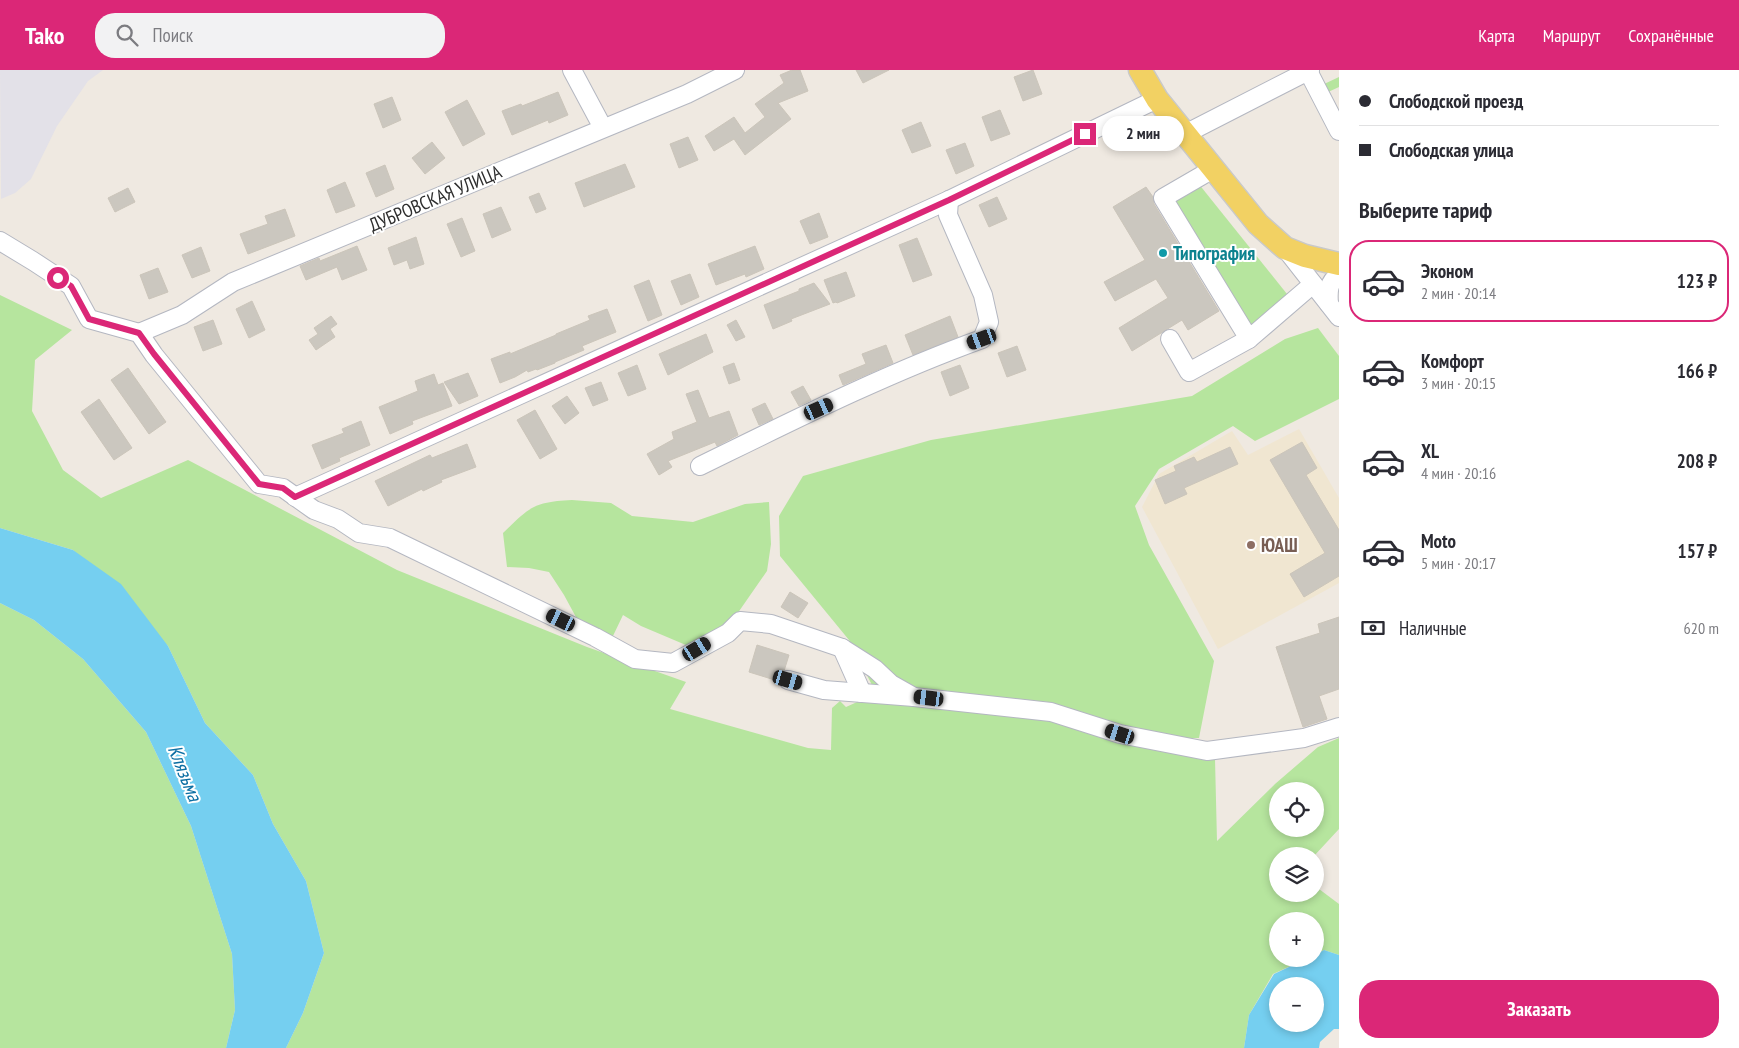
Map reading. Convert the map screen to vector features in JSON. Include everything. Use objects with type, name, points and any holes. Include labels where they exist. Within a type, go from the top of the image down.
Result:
[{"type":"main road","points":[[1140,70],[1157,99],[1258,224],[1285,248],[1305,256],[1339,264]]},
{"type":"street","points":[[572,70],[603,128]]},
{"type":"street","name":"ДУБРОВСКАЯ УЛИЦА","points":[[139,333],[182,315],[233,282],[687,94],[735,70]]},
{"type":"street","points":[[1186,134],[1309,71],[1339,131]]},
{"type":"street","points":[[295,497],[949,200],[1157,99]]},
{"type":"street","points":[[1213,169],[1163,198],[1249,339]]},
{"type":"street","points":[[700,466],[801,417],[982,339],[989,322],[983,294],[948,215],[949,200]]},
{"type":"street","points":[[0,241],[71,286],[89,319],[139,333],[259,484],[283,488],[314,510],[338,519],[359,533],[390,538],[595,637],[635,659],[673,663],[728,632],[740,620],[771,624],[842,648],[875,669],[891,684],[914,697]]},
{"type":"street","points":[[1285,248],[1334,310]]},
{"type":"street","points":[[1334,310],[1329,289],[1331,283],[1339,276]]},
{"type":"street","points":[[1170,339],[1189,372],[1249,339],[1313,284]]},
{"type":"street","points":[[842,648],[862,693]]},
{"type":"street","points":[[788,680],[824,690],[914,697],[1051,712],[1120,734],[1207,751],[1304,738],[1339,727]]},
{"type":"shaded area","points":[[0,70],[103,70],[88,81],[57,126],[31,179],[15,193],[1,199]]},
{"type":"shaded area","name":"ЮАШ","points":[[1299,429],[1339,498],[1339,583],[1218,649],[1142,507],[1159,474],[1232,431],[1248,455]]},
{"type":"green space","points":[[1339,77],[1339,87],[1326,93],[1322,85]]},
{"type":"green space","points":[[1198,183],[1291,299],[1251,334],[1169,199]]},
{"type":"green space","points":[[0,295],[72,330],[35,360],[32,411],[63,470],[101,498],[188,460],[397,570],[587,647],[686,682],[670,709],[808,748],[831,750],[832,708],[840,701],[846,707],[866,698],[1037,716],[1175,753],[1215,759],[1217,841],[1269,790],[1269,837],[1324,837],[1324,782],[1277,782],[1318,747],[1339,738],[1339,829],[1322,847],[1269,847],[1269,902],[1324,902],[1324,893],[1339,904],[1339,955],[1324,950],[1324,912],[1269,912],[1269,967],[1288,967],[1269,977],[1269,981],[1249,1015],[1244,1048],[286,1048],[303,1013],[324,953],[306,881],[273,824],[253,775],[205,723],[168,646],[73,550],[0,528]]},
{"type":"green space","points":[[1318,328],[1339,356],[1339,399],[1255,441],[1233,426],[1159,469],[1135,506],[1149,545],[1214,661],[1199,738],[1178,738],[1118,726],[1048,702],[952,692],[873,687],[849,640],[780,556],[779,516],[803,476],[931,440],[1192,396],[1285,339]]},
{"type":"green space","points":[[572,500],[611,503],[632,516],[693,522],[745,504],[769,502],[771,544],[767,571],[735,617],[700,651],[641,626],[623,615],[612,638],[583,630],[549,572],[529,568],[507,567],[503,533],[526,512],[540,504]]},
{"type":"green space","points":[[0,603],[34,620],[83,659],[146,732],[191,826],[232,954],[235,1010],[226,1048],[0,1048]]},
{"type":"water","name":"Клязьма","points":[[0,528],[73,550],[121,584],[168,646],[205,723],[253,775],[273,824],[306,881],[324,953],[303,1013],[286,1048],[226,1048],[235,1010],[232,954],[191,826],[146,732],[83,659],[34,620],[0,603]]},
{"type":"water","points":[[1324,950],[1339,955],[1339,1029],[1334,1029],[1320,1042],[1319,1048],[1244,1048],[1249,1015],[1269,982],[1269,1032],[1324,1032],[1324,977],[1272,977],[1274,974],[1289,967],[1324,967]]},
{"type":"building","points":[[792,70],[800,70],[808,91],[778,103],[791,119],[745,155],[734,139],[714,151],[705,136],[734,117],[745,133],[765,117],[755,104],[784,83],[780,75]]},
{"type":"building","points":[[856,70],[889,70],[863,83]]},
{"type":"building","points":[[1033,70],[1042,94],[1023,101],[1014,77]]},
{"type":"building","points":[[558,92],[568,115],[549,123],[548,120],[512,135],[502,111],[521,104],[522,106]]},
{"type":"building","points":[[392,97],[401,120],[383,128],[374,104]]},
{"type":"building","points":[[467,100],[485,134],[463,146],[445,112]]},
{"type":"building","points":[[1000,110],[1010,134],[991,141],[982,117]]},
{"type":"building","points":[[921,122],[931,146],[912,153],[902,130]]},
{"type":"building","points":[[688,137],[698,160],[679,168],[670,144]]},
{"type":"building","points":[[432,142],[445,158],[425,174],[412,158]]},
{"type":"building","points":[[965,143],[974,166],[956,174],[946,150]]},
{"type":"building","points":[[625,164],[635,187],[584,207],[575,183]]},
{"type":"building","points":[[385,165],[394,189],[376,197],[366,173]]},
{"type":"building","points":[[345,182],[355,206],[336,213],[327,190]]},
{"type":"building","name":"Типография","points":[[1146,187],[1153,197],[1154,204],[1219,311],[1188,330],[1182,320],[1132,351],[1119,328],[1168,298],[1156,279],[1115,301],[1104,282],[1145,260],[1113,207]]},
{"type":"building","points":[[128,188],[135,202],[115,212],[108,198]]},
{"type":"building","points":[[539,193],[546,209],[536,213],[529,197]]},
{"type":"building","points":[[997,197],[1007,219],[989,227],[979,205]]},
{"type":"building","points":[[501,207],[511,230],[492,238],[483,214]]},
{"type":"building","points":[[285,209],[295,236],[248,254],[240,234],[268,224],[265,216]]},
{"type":"building","points":[[819,213],[828,237],[810,244],[800,221]]},
{"type":"building","points":[[462,218],[475,251],[461,257],[447,224]]},
{"type":"building","points":[[416,237],[424,264],[410,269],[407,260],[394,265],[388,248]]},
{"type":"building","points":[[917,238],[932,275],[913,282],[899,245]]},
{"type":"building","points":[[357,246],[367,270],[342,280],[337,267],[306,280],[300,266],[319,258],[320,261]]},
{"type":"building","points":[[755,246],[764,269],[746,277],[745,274],[716,285],[708,264]]},
{"type":"building","points":[[201,247],[210,271],[192,278],[182,255]]},
{"type":"building","points":[[158,268],[168,292],[149,299],[140,275]]},
{"type":"building","points":[[846,272],[855,296],[833,303],[824,280]]},
{"type":"building","points":[[690,274],[699,297],[681,305],[671,281]]},
{"type":"building","points":[[649,280],[662,315],[648,321],[634,286]]},
{"type":"building","points":[[814,283],[830,304],[791,319],[792,321],[773,329],[764,305]]},
{"type":"building","points":[[252,301],[265,330],[249,338],[236,309]]},
{"type":"building","points":[[607,309],[616,332],[582,346],[584,350],[555,363],[537,370],[528,372],[527,370],[500,383],[491,359],[510,352],[510,354],[556,335],[590,320],[588,316]]},
{"type":"building","points":[[331,316],[337,324],[330,329],[335,337],[316,350],[309,340],[318,334],[314,328]]},
{"type":"building","points":[[950,316],[958,337],[913,355],[905,335]]},
{"type":"building","points":[[213,320],[222,344],[203,351],[194,327]]},
{"type":"building","points":[[736,320],[745,337],[736,341],[727,325]]},
{"type":"building","points":[[706,334],[713,352],[668,375],[659,354]]},
{"type":"building","points":[[886,345],[893,363],[843,385],[839,375],[866,364],[862,354]]},
{"type":"building","points":[[1017,346],[1026,370],[1007,377],[998,353]]},
{"type":"building","points":[[734,363],[740,380],[729,384],[723,367]]},
{"type":"building","points":[[637,365],[646,389],[628,396],[618,373]]},
{"type":"building","points":[[960,365],[969,388],[950,396],[941,372]]},
{"type":"building","points":[[128,368],[166,422],[149,434],[111,380]]},
{"type":"building","points":[[468,373],[478,396],[459,404],[444,382]]},
{"type":"building","points":[[434,374],[438,385],[443,383],[452,406],[412,421],[413,424],[390,434],[379,407],[418,391],[415,381]]},
{"type":"building","points":[[601,382],[608,400],[593,406],[585,388]]},
{"type":"building","points":[[803,386],[811,400],[799,406],[791,392]]},
{"type":"building","points":[[698,390],[709,418],[729,411],[738,435],[717,446],[715,442],[668,461],[672,467],[659,475],[647,454],[674,439],[672,432],[697,422],[686,394]]},
{"type":"building","points":[[567,396],[579,413],[565,424],[552,406]]},
{"type":"building","points":[[99,399],[132,448],[114,460],[81,412]]},
{"type":"building","points":[[765,403],[773,419],[759,425],[752,409]]},
{"type":"building","points":[[535,410],[557,449],[540,459],[517,420]]},
{"type":"building","points":[[361,421],[370,445],[339,458],[340,461],[322,469],[312,445],[344,433],[342,429]]},
{"type":"building","points":[[1302,442],[1317,468],[1306,475],[1339,530],[1339,576],[1304,597],[1290,574],[1325,553],[1270,460]]},
{"type":"building","points":[[467,444],[476,467],[441,480],[442,482],[423,491],[422,489],[388,506],[375,481],[430,455],[432,458]]},
{"type":"building","points":[[1230,447],[1238,464],[1184,488],[1187,494],[1165,504],[1155,480],[1176,471],[1174,466],[1194,457],[1197,462]]},
{"type":"building","points":[[790,592],[808,603],[798,618],[781,607]]},
{"type":"building","points":[[1339,617],[1339,689],[1319,696],[1327,719],[1303,727],[1276,647],[1320,633],[1318,624]]},
{"type":"building","points":[[757,645],[789,655],[784,671],[778,677],[778,681],[749,672]]},
{"type":"place","name":"Типография","points":[[1163,253]]},
{"type":"place","name":"ЮАШ","points":[[1251,545]]},
{"type":"route","points":[[58,278],[71,286],[89,319],[139,333],[259,484],[283,488],[295,497],[949,200],[1085,134]]}]
